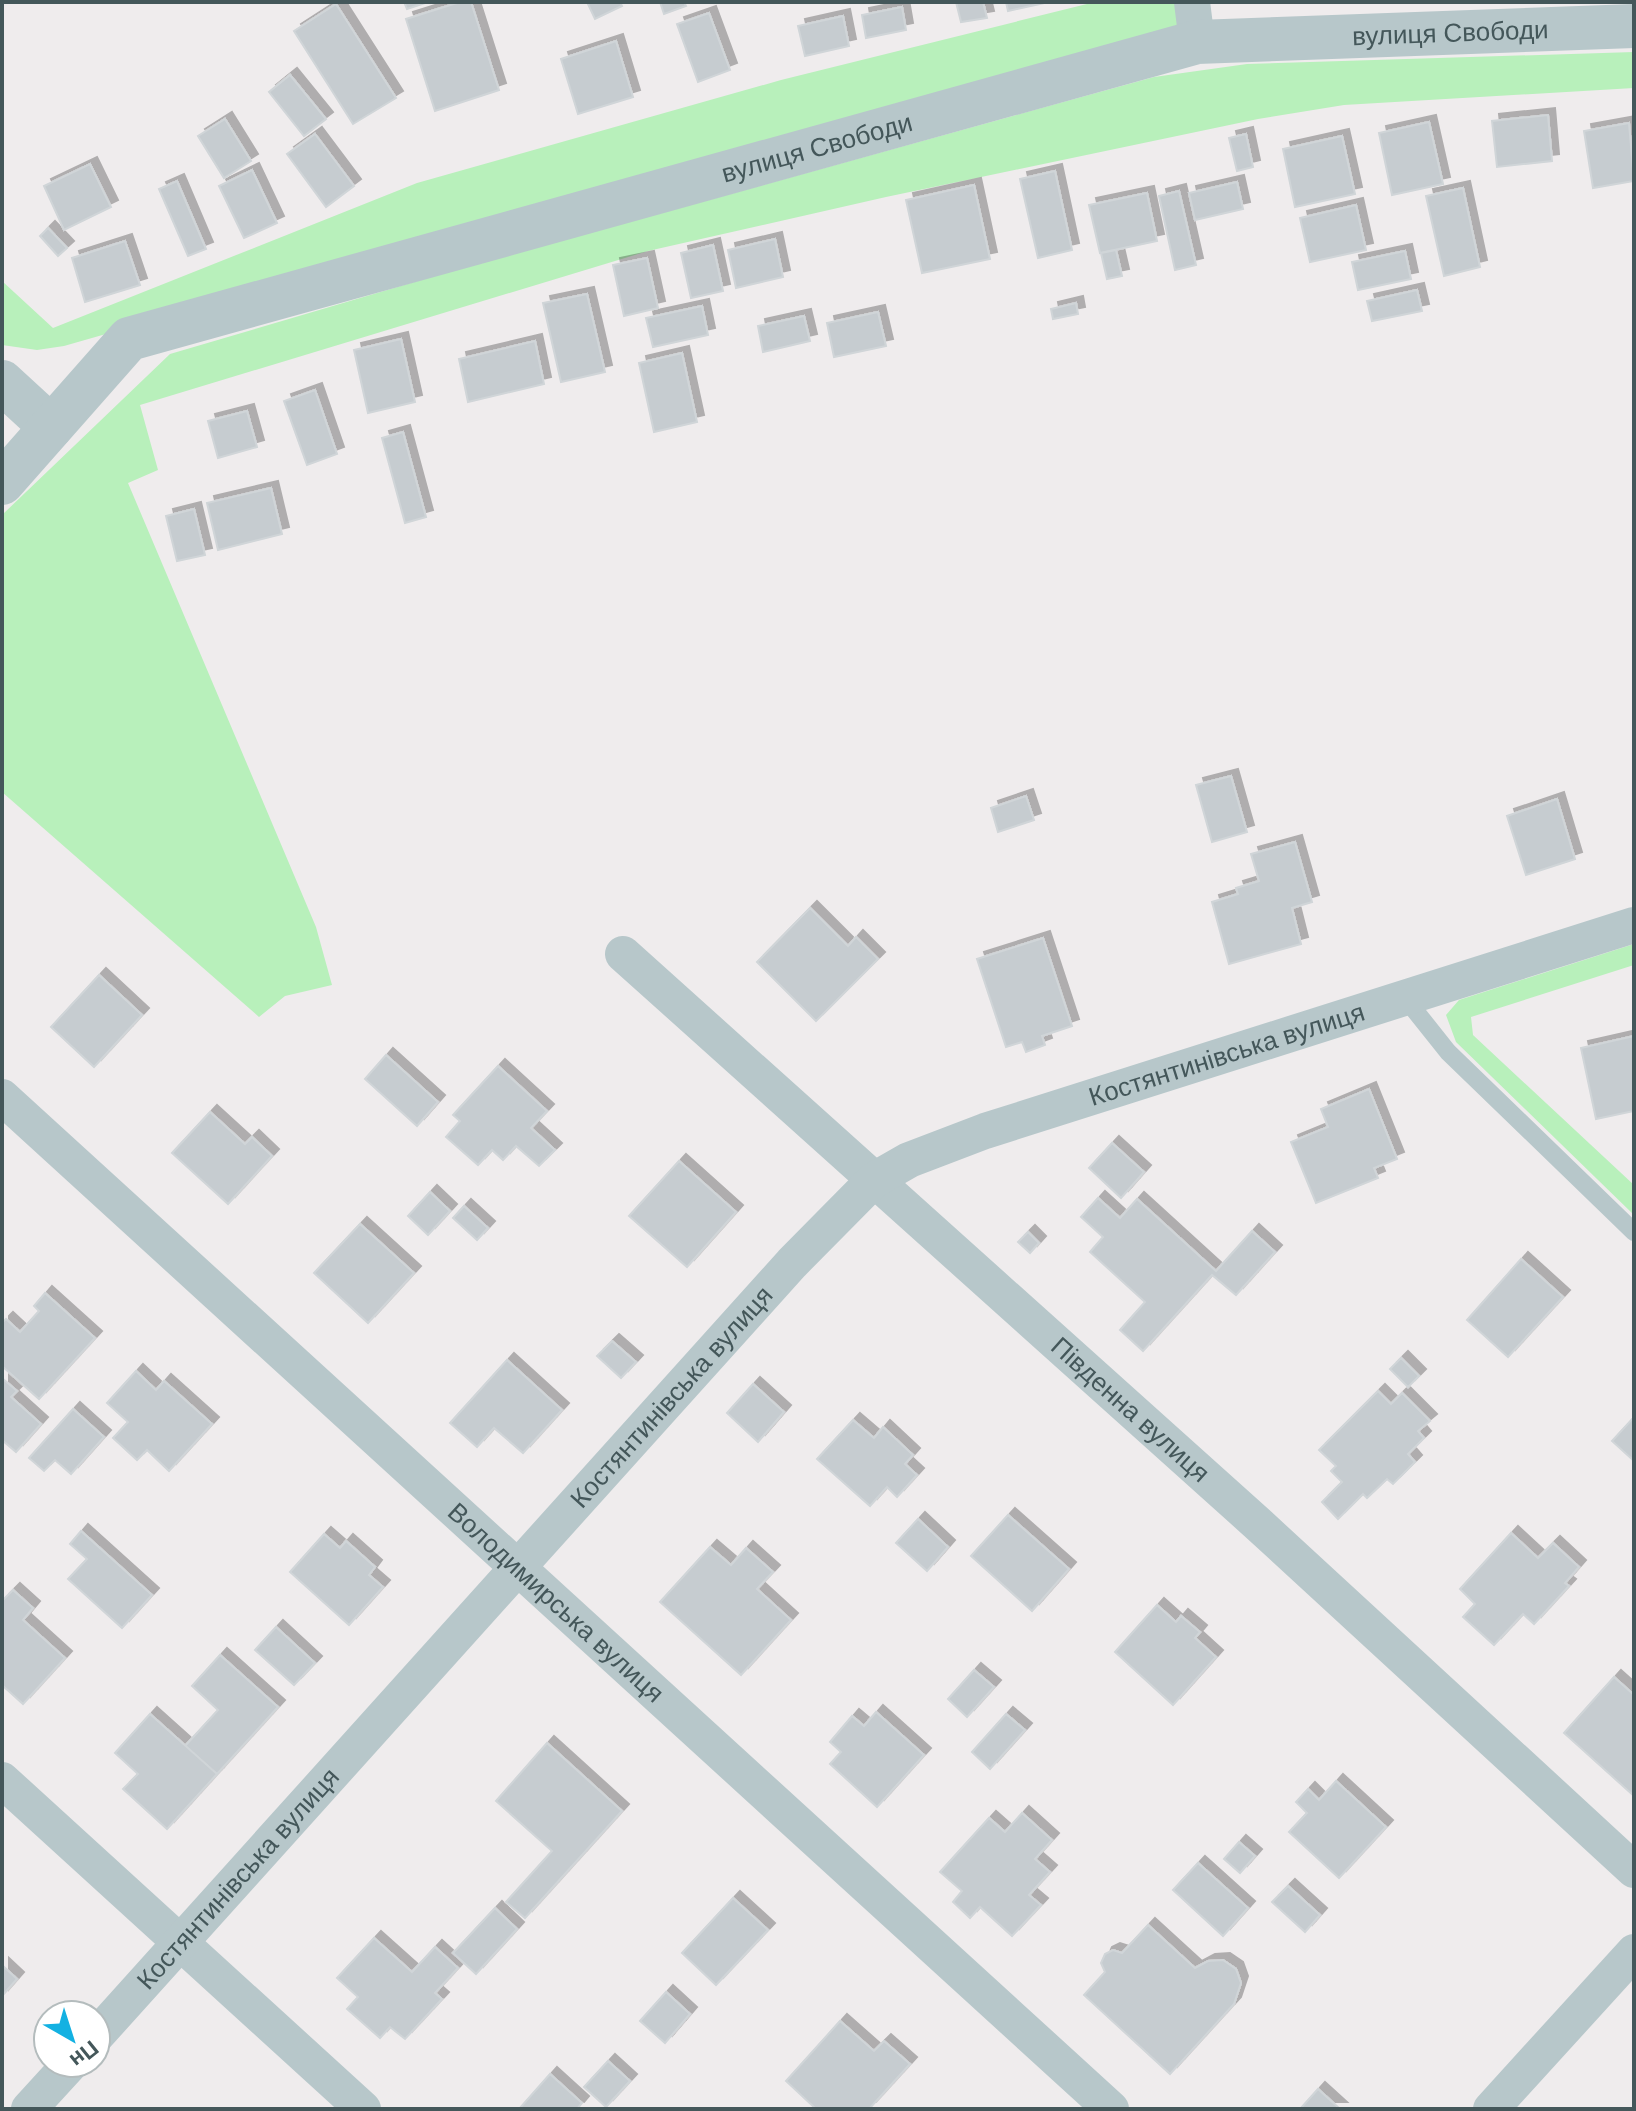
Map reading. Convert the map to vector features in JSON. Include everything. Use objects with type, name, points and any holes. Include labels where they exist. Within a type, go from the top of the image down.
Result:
[{"type":"street","name":"вулиця Свободи","points":[[2,483],[129,339],[1194,22],[1634,26]]},
{"type":"street","points":[[2,382],[51,427]]},
{"type":"street","name":"Костянтинівська вулиця","points":[[112,2018],[792,1263],[874,1180],[909,1160],[985,1131],[1634,925]]},
{"type":"street","name":"Південна вулиця","points":[[623,954],[1258,1524],[1634,1870]]},
{"type":"street","name":"Володимирська вулиця","points":[[2,1097],[1111,2109]]},
{"type":"street","points":[[2,1780],[363,2109]]},
{"type":"street","points":[[1491,2109],[1634,1952]]},
{"type":"street","points":[[29,2109],[56,2079]]},
{"type":"lane","points":[[1405,998],[1448,1052],[1634,1232]]},
{"type":"green space","points":[[1095,2],[1175,2],[1178,27],[64,346],[37,350],[2,345],[2,281],[53,328],[417,183],[781,80]]},
{"type":"green space","points":[[1634,52],[1634,88],[1344,105],[1258,119],[886,197],[648,251],[140,405],[158,470],[128,483],[316,927],[332,985],[285,996],[259,1017],[2,792],[2,515],[170,354],[455,270],[1154,77],[1247,64]]},
{"type":"green space","points":[[1634,944],[1634,965],[1471,1017],[1473,1035],[1634,1185],[1634,1215],[1456,1042],[1446,1015],[1459,1000]]},
{"type":"building","points":[[404,2],[428,2],[407,9]]},
{"type":"building","points":[[460,2],[471,2],[499,90],[435,111],[406,19]]},
{"type":"building","points":[[587,2],[620,2],[622,6],[595,19]]},
{"type":"building","points":[[660,2],[684,2],[686,6],[664,14]]},
{"type":"building","points":[[956,2],[983,2],[987,18],[961,22]]},
{"type":"building","points":[[1006,2],[1049,2],[1008,11]]},
{"type":"building","points":[[336,4],[396,98],[353,124],[294,31]]},
{"type":"building","points":[[902,7],[906,30],[866,38],[862,15]]},
{"type":"building","points":[[709,13],[730,70],[698,82],[677,24]]},
{"type":"building","points":[[843,16],[849,46],[805,56],[798,26]]},
{"type":"building","points":[[616,41],[633,97],[578,114],[561,59]]},
{"type":"building","points":[[290,75],[326,119],[304,136],[269,92]]},
{"type":"building","points":[[1548,115],[1552,161],[1497,167],[1492,121]]},
{"type":"building","points":[[225,119],[251,161],[224,178],[198,136]]},
{"type":"building","points":[[1429,122],[1443,184],[1392,195],[1379,133]]},
{"type":"building","points":[[1629,123],[1634,181],[1593,188],[1584,131]]},
{"type":"building","points":[[315,134],[354,186],[326,207],[287,154]]},
{"type":"building","points":[[1246,134],[1253,167],[1237,171],[1229,138]]},
{"type":"building","points":[[1342,136],[1355,194],[1295,207],[1283,149]]},
{"type":"building","points":[[90,164],[111,207],[64,230],[44,186]]},
{"type":"building","points":[[252,170],[277,223],[244,238],[219,186]]},
{"type":"building","points":[[1055,171],[1072,250],[1038,258],[1020,179]]},
{"type":"building","points":[[177,181],[206,249],[188,256],[159,189]]},
{"type":"building","points":[[1237,182],[1243,209],[1195,220],[1189,193]]},
{"type":"building","points":[[974,185],[990,259],[922,273],[906,200]]},
{"type":"building","points":[[1463,188],[1480,267],[1444,276],[1426,196]]},
{"type":"building","points":[[1179,191],[1196,265],[1175,270],[1159,196]]},
{"type":"building","points":[[1147,193],[1157,241],[1100,253],[1089,205]]},
{"type":"building","points":[[1356,205],[1366,250],[1310,262],[1300,218]]},
{"type":"building","points":[[48,228],[67,248],[58,256],[40,236]]},
{"type":"building","points":[[775,239],[783,277],[736,288],[728,250]]},
{"type":"building","points":[[125,241],[140,285],[85,302],[72,258]]},
{"type":"building","points":[[713,245],[723,291],[691,298],[681,253]]},
{"type":"building","points":[[1116,250],[1122,276],[1107,279],[1101,253]]},
{"type":"building","points":[[1405,251],[1411,279],[1358,290],[1352,262]]},
{"type":"building","points":[[647,258],[658,308],[624,316],[613,265]]},
{"type":"building","points":[[1417,290],[1422,311],[1372,321],[1367,301]]},
{"type":"building","points":[[587,294],[605,372],[561,382],[543,303]]},
{"type":"building","points":[[1076,303],[1078,314],[1053,319],[1051,309]]},
{"type":"building","points":[[702,306],[708,335],[653,347],[646,318]]},
{"type":"building","points":[[878,312],[886,346],[834,357],[827,323]]},
{"type":"building","points":[[804,316],[810,341],[763,352],[758,326]]},
{"type":"building","points":[[401,339],[415,402],[368,413],[354,350]]},
{"type":"building","points":[[535,341],[544,384],[468,402],[459,359]]},
{"type":"building","points":[[682,353],[697,422],[654,432],[639,363]]},
{"type":"building","points":[[315,390],[337,454],[307,465],[284,401]]},
{"type":"building","points":[[247,411],[257,447],[218,458],[208,421]]},
{"type":"building","points":[[403,432],[426,517],[405,523],[382,438]]},
{"type":"building","points":[[271,488],[282,534],[218,550],[207,503]]},
{"type":"building","points":[[194,509],[205,555],[177,561],[166,516]]},
{"type":"building","points":[[1231,776],[1247,832],[1212,842],[1196,785]]},
{"type":"building","points":[[1026,796],[1034,820],[998,832],[991,808]]},
{"type":"building","points":[[1557,799],[1575,859],[1526,875],[1507,816]]},
{"type":"building","points":[[1295,842],[1312,902],[1292,908],[1301,944],[1229,964],[1212,902],[1238,894],[1236,888],[1259,881],[1251,854]]},
{"type":"building","points":[[810,908],[848,946],[856,937],[878,959],[816,1021],[757,962]]},
{"type":"building","points":[[1043,938],[1072,1026],[1042,1036],[1045,1045],[1026,1052],[1022,1042],[1006,1047],[977,959]]},
{"type":"building","points":[[99,975],[142,1015],[94,1067],[51,1027]]},
{"type":"building","points":[[1634,1036],[1634,1111],[1596,1119],[1581,1048]]},
{"type":"building","points":[[386,1055],[438,1102],[417,1126],[365,1079]]},
{"type":"building","points":[[498,1066],[547,1111],[531,1128],[555,1150],[539,1166],[516,1146],[503,1160],[492,1150],[478,1165],[446,1137],[460,1121],[453,1115]]},
{"type":"building","points":[[1369,1089],[1397,1159],[1374,1168],[1378,1178],[1316,1203],[1291,1142],[1328,1127],[1321,1109]]},
{"type":"building","points":[[210,1112],[245,1144],[252,1137],[272,1156],[228,1204],[172,1153]]},
{"type":"building","points":[[1112,1143],[1144,1172],[1121,1198],[1089,1168]]},
{"type":"building","points":[[679,1161],[736,1212],[687,1267],[629,1216]]},
{"type":"building","points":[[430,1192],[450,1211],[428,1235],[408,1216]]},
{"type":"building","points":[[1098,1198],[1120,1218],[1137,1199],[1216,1271],[1252,1231],[1275,1252],[1236,1295],[1212,1275],[1143,1351],[1120,1330],[1145,1302],[1090,1252],[1103,1237],[1081,1217]]},
{"type":"building","points":[[464,1206],[488,1228],[477,1240],[453,1218]]},
{"type":"building","points":[[360,1224],[414,1273],[368,1323],[314,1273]]},
{"type":"building","points":[[1028,1232],[1039,1243],[1030,1253],[1018,1242]]},
{"type":"building","points":[[1521,1259],[1563,1297],[1508,1357],[1467,1320]]},
{"type":"building","points":[[45,1293],[95,1338],[39,1399],[2,1366],[2,1323],[6,1319],[20,1332],[39,1311],[34,1306]]},
{"type":"building","points":[[612,1341],[636,1362],[621,1378],[597,1356]]},
{"type":"building","points":[[1401,1358],[1419,1376],[1408,1387],[1390,1369]]},
{"type":"building","points":[[507,1360],[562,1410],[523,1453],[494,1428],[477,1447],[450,1423]]},
{"type":"building","points":[[136,1371],[156,1390],[164,1381],[212,1424],[169,1471],[147,1450],[137,1460],[113,1438],[128,1422],[107,1403]]},
{"type":"building","points":[[2,1378],[17,1391],[11,1397],[41,1424],[16,1452],[2,1440]]},
{"type":"building","points":[[753,1384],[784,1412],[758,1442],[727,1413]]},
{"type":"building","points":[[1378,1391],[1391,1404],[1402,1393],[1430,1421],[1418,1431],[1424,1438],[1408,1454],[1415,1462],[1393,1484],[1387,1479],[1367,1498],[1363,1494],[1338,1519],[1322,1502],[1342,1482],[1331,1471],[1336,1466],[1319,1450]]},
{"type":"building","points":[[73,1409],[104,1437],[71,1474],[55,1460],[44,1471],[29,1458]]},
{"type":"building","points":[[1634,1417],[1634,1461],[1612,1441]]},
{"type":"building","points":[[853,1420],[874,1438],[883,1427],[913,1455],[905,1464],[917,1475],[897,1497],[887,1487],[870,1506],[817,1459]]},
{"type":"building","points":[[1008,1515],[1069,1569],[1032,1611],[971,1556]]},
{"type":"building","points":[[918,1519],[948,1547],[927,1571],[896,1543]]},
{"type":"building","points":[[81,1531],[152,1595],[122,1628],[68,1579],[87,1559],[70,1544]]},
{"type":"building","points":[[1511,1533],[1538,1558],[1553,1543],[1579,1567],[1565,1583],[1569,1586],[1534,1624],[1523,1614],[1494,1645],[1463,1617],[1475,1604],[1460,1589]]},
{"type":"building","points":[[324,1534],[340,1548],[346,1541],[375,1567],[369,1575],[383,1587],[349,1625],[290,1572]]},
{"type":"building","points":[[710,1547],[731,1565],[746,1548],[773,1572],[757,1589],[791,1620],[741,1675],[660,1602]]},
{"type":"building","points":[[13,1590],[33,1608],[23,1620],[65,1658],[23,1704],[2,1685],[2,1601]]},
{"type":"building","points":[[1157,1605],[1176,1622],[1181,1616],[1200,1632],[1195,1638],[1216,1657],[1173,1705],[1115,1652]]},
{"type":"building","points":[[276,1627],[315,1663],[294,1685],[255,1650]]},
{"type":"building","points":[[220,1655],[278,1707],[217,1774],[185,1746],[218,1710],[192,1686]]},
{"type":"building","points":[[974,1670],[994,1687],[967,1717],[948,1699]]},
{"type":"building","points":[[1614,1677],[1634,1695],[1634,1796],[1564,1733]]},
{"type":"building","points":[[876,1712],[924,1755],[877,1807],[830,1764],[841,1752],[830,1742],[852,1716],[864,1726]]},
{"type":"building","points":[[150,1714],[217,1774],[167,1829],[123,1789],[138,1774],[115,1753]]},
{"type":"building","points":[[1006,1714],[1025,1730],[990,1769],[972,1752]]},
{"type":"building","points":[[547,1743],[622,1811],[525,1918],[506,1902],[552,1851],[496,1801]]},
{"type":"building","points":[[1336,1781],[1386,1827],[1339,1878],[1289,1832],[1307,1813],[1296,1802],[1308,1789],[1319,1800]]},
{"type":"building","points":[[1022,1813],[1052,1840],[1035,1859],[1050,1872],[1029,1895],[1041,1905],[1012,1936],[980,1907],[970,1918],[953,1902],[962,1891],[940,1872],[989,1818],[1005,1832]]},
{"type":"building","points":[[1239,1842],[1255,1856],[1240,1873],[1224,1859]]},
{"type":"building","points":[[1198,1863],[1248,1908],[1223,1936],[1173,1890]]},
{"type":"building","points":[[1288,1886],[1320,1915],[1305,1932],[1272,1902]]},
{"type":"building","points":[[733,1898],[768,1930],[716,1985],[682,1953]]},
{"type":"building","points":[[495,1908],[517,1929],[476,1974],[453,1953]]},
{"type":"building","points":[[1148,1925],[1195,1968],[1208,1961],[1223,1960],[1236,1969],[1241,1983],[1234,2004],[1170,2074],[1084,1995],[1105,1972],[1101,1963],[1105,1954],[1113,1950],[1122,1953]]},
{"type":"building","points":[[374,1938],[412,1972],[435,1947],[458,1968],[435,1993],[442,1999],[405,2039],[390,2027],[380,2038],[347,2009],[358,1997],[337,1978]]},
{"type":"building","points":[[2,1965],[17,1979],[2,1996]]},
{"type":"building","points":[[666,1992],[690,2014],[665,2043],[640,2021]]},
{"type":"building","points":[[840,2021],[874,2051],[884,2041],[910,2064],[869,2109],[816,2109],[786,2081]]},
{"type":"building","points":[[608,2061],[630,2081],[606,2107],[584,2087]]},
{"type":"building","points":[[550,2074],[582,2103],[577,2109],[519,2109]]},
{"type":"building","points":[[1318,2089],[1340,2109],[1300,2109]]}]
